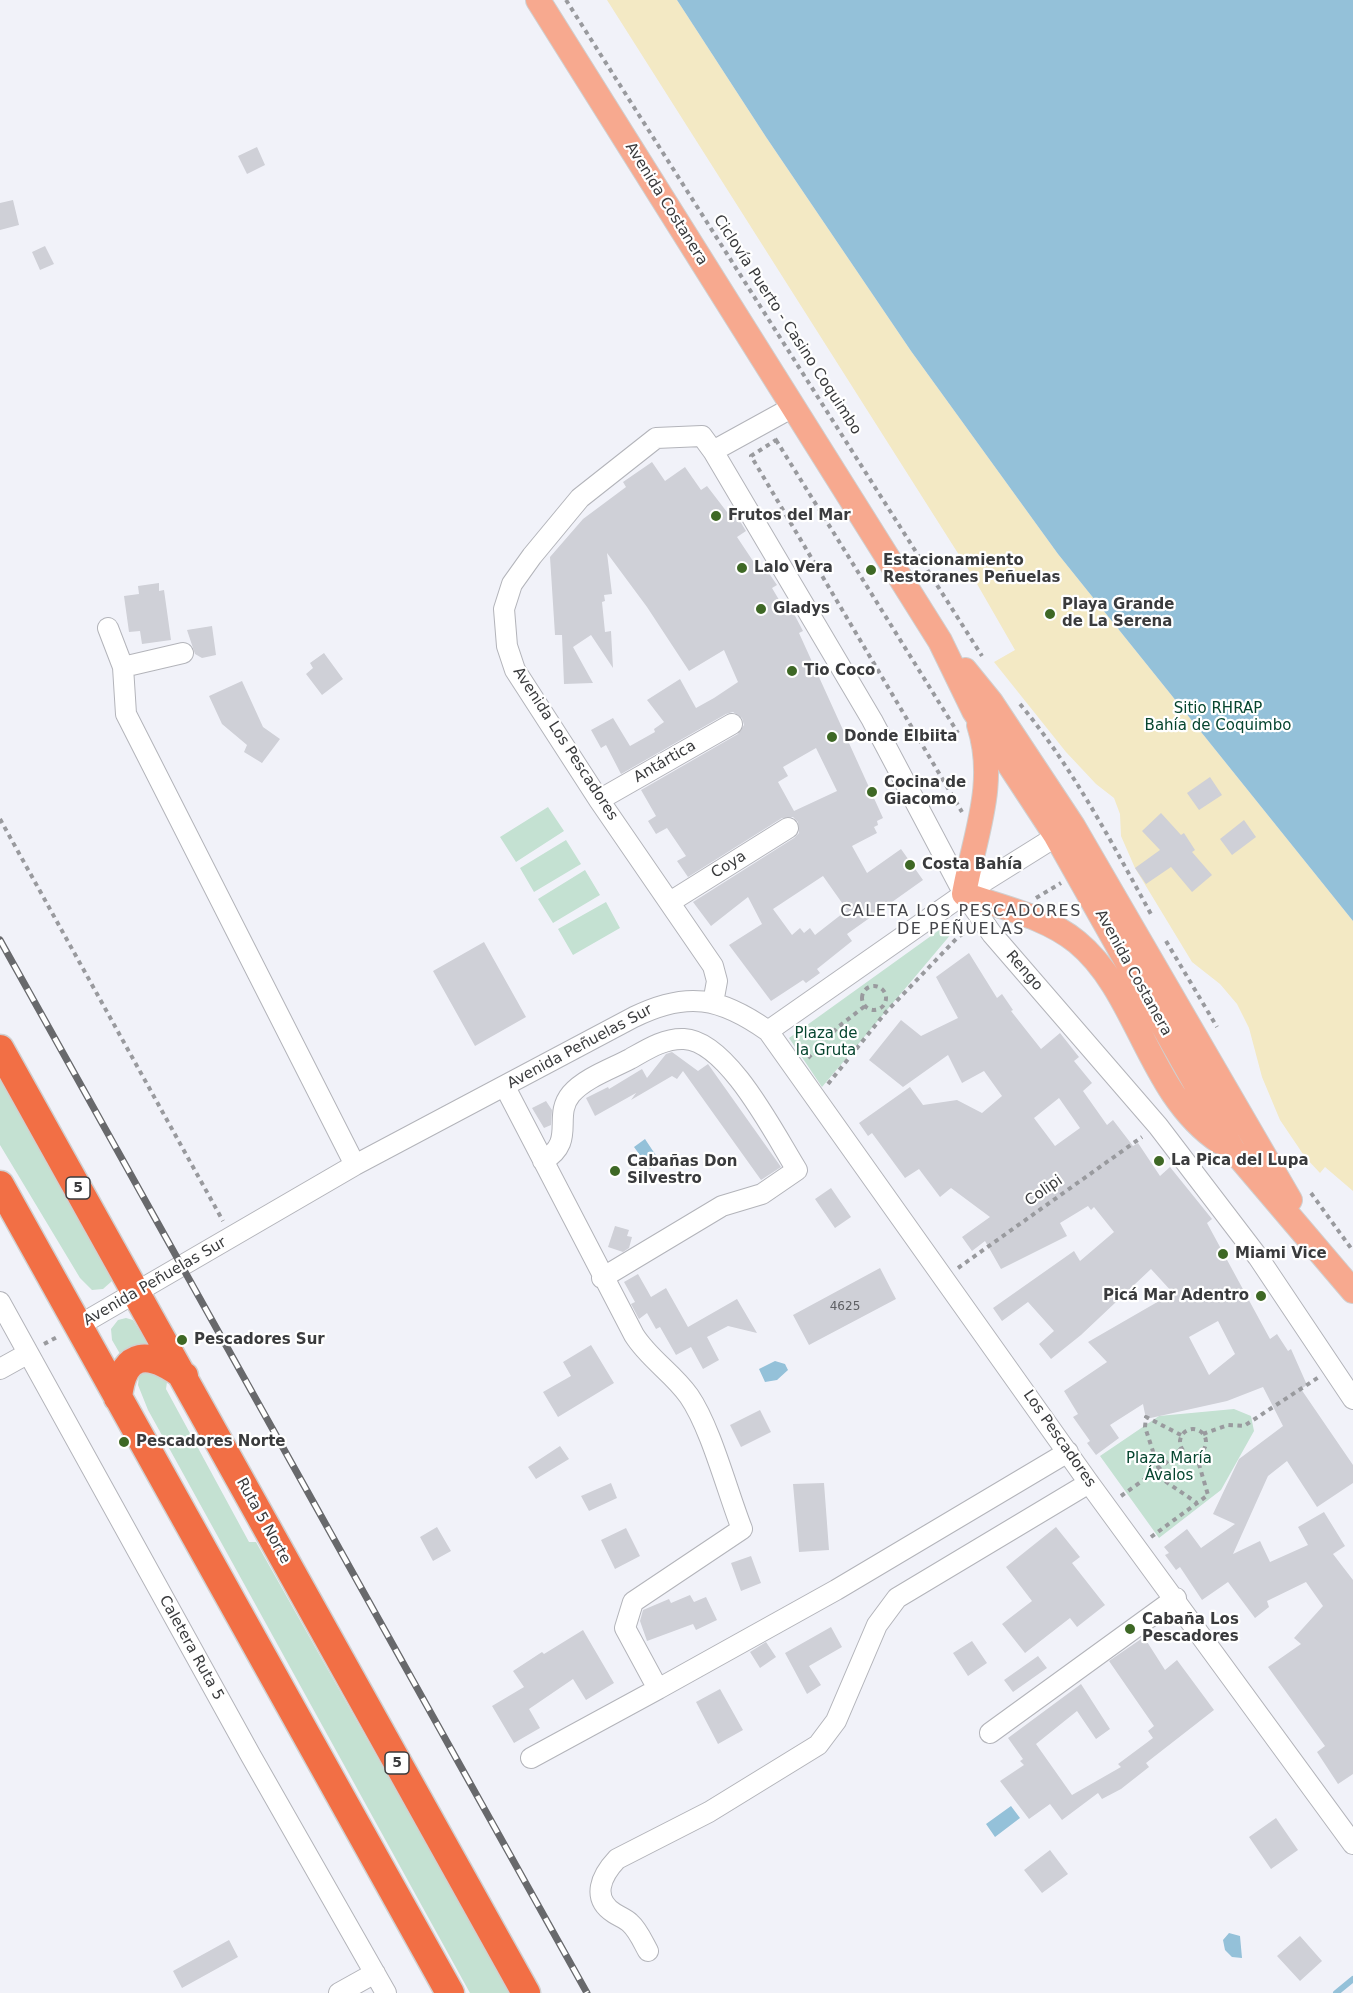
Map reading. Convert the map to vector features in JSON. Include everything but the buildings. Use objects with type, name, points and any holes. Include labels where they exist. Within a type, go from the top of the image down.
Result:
[{"type":"highway","name":"Ruta 5 Norte","points":[[0,1049],[526,1993]]},
{"type":"highway","points":[[0,1185],[450,1993]]},
{"type":"highway","points":[[118,1398],[120,1381],[126,1369],[143,1358],[158,1359],[184,1376]]},
{"type":"main road","name":"Avenida Costanera","points":[[538,0],[940,641],[975,711],[1065,831],[1233,1150],[1353,1291]]},
{"type":"main road","name":"Avenida Costanera","points":[[940,641],[991,702],[1065,831],[1326,1259]]},
{"type":"main road","points":[[975,711],[985,751],[986,792],[964,894],[1049,924],[1083,947],[1107,977],[1172,1091],[1204,1128],[1233,1150]]},
{"type":"street","points":[[713,451],[794,407]]},
{"type":"street","name":"Avenida Los Pescadores","points":[[713,451],[702,436],[656,438],[580,498],[519,573],[506,597],[503,626],[515,670],[599,800],[713,966],[717,981],[713,1003]]},
{"type":"street","name":"Rengo","points":[[713,451],[872,720],[964,894],[992,934],[1158,1126],[1258,1257],[1352,1396]]},
{"type":"street","points":[[108,628],[123,668],[126,714],[355,1165]]},
{"type":"street","points":[[123,668],[183,653]]},
{"type":"street","name":"Antártica","points":[[599,800],[732,724]]},
{"type":"street","name":"Coya","points":[[670,902],[788,828]]},
{"type":"street","points":[[768,1031],[964,894],[1065,831]]},
{"type":"street","name":"Avenida Peñuelas Sur","points":[[78,1326],[355,1165],[653,1008],[683,1000],[713,1003],[744,1014],[768,1031]]},
{"type":"street","name":"Los Pescadores","points":[[768,1031],[945,1277],[1089,1483],[1176,1598],[1353,1844]]},
{"type":"street","points":[[543,1161],[562,1144],[566,1103],[577,1088],[655,1045],[686,1039],[703,1044],[731,1069],[797,1170],[762,1194],[722,1206],[602,1278]]},
{"type":"street","points":[[505,1088],[602,1278],[641,1346],[681,1386],[697,1410],[742,1529],[633,1602],[625,1628],[658,1689]]},
{"type":"street","name":"Caletera Ruta 5","points":[[2,1312],[386,1993]]},
{"type":"street","points":[[0,1368],[27,1354]]},
{"type":"street","points":[[531,1758],[836,1590],[1068,1452]]},
{"type":"street","points":[[648,1951],[632,1925],[605,1906],[601,1898],[601,1882],[606,1870],[616,1859],[709,1812],[818,1745],[837,1720],[877,1625],[897,1598],[1089,1483]]},
{"type":"street","points":[[990,1733],[1176,1598]]},
{"type":"street","points":[[339,1993],[375,1973]]},
{"type":"path","name":"Ciclovía Puerto - Casino Coquimbo","points":[[566,0],[987,664]]},
{"type":"path","points":[[765,423],[964,743]]},
{"type":"path","points":[[776,440],[751,456],[966,820],[968,812]]},
{"type":"path","points":[[0,819],[233,1237]]},
{"type":"path","points":[[817,1099],[886,1012],[957,938]]},
{"type":"path","points":[[874,987],[884,992],[886,1000],[882,1006],[876,1010],[865,1006],[863,995],[867,989],[874,987]]},
{"type":"path","points":[[797,1071],[838,1027],[865,1006]]},
{"type":"path","points":[[882,1006],[886,1012]]},
{"type":"path","name":"Colipi","points":[[945,1277],[1158,1126]]},
{"type":"path","points":[[27,1354],[78,1326]]},
{"type":"path","points":[[1181,1436],[1192,1429],[1203,1434],[1228,1425],[1244,1426],[1334,1368]]},
{"type":"path","points":[[1181,1436],[1146,1417],[1145,1427],[1162,1479],[1197,1503]]},
{"type":"path","points":[[1181,1436],[1182,1448],[1188,1454],[1196,1454],[1205,1446],[1203,1434]]},
{"type":"path","points":[[1107,1506],[1159,1469],[1182,1448]]},
{"type":"path","points":[[1137,1547],[1208,1495],[1196,1454]]},
{"type":"green space","points":[[548,807],[564,831],[516,862],[500,837]]},
{"type":"green space","points":[[566,840],[581,864],[534,892],[520,868]]},
{"type":"green space","points":[[585,870],[600,895],[553,923],[538,899]]},
{"type":"green space","points":[[606,902],[620,928],[573,955],[558,929]]},
{"type":"green space","name":"Plaza de la Gruta","points":[[949,923],[952,933],[822,1087],[789,1038]]},
{"type":"green space","points":[[0,1075],[112,1276],[112,1281],[103,1289],[92,1290],[80,1278],[0,1145]]},
{"type":"green space","points":[[126,1318],[133,1320],[151,1349],[123,1359],[112,1340],[111,1329],[118,1320]]},
{"type":"green space","points":[[147,1370],[158,1374],[167,1382],[166,1389],[249,1542],[256,1542],[510,1993],[470,1993],[148,1410],[138,1385],[139,1374]]},
{"type":"green space","name":"Plaza María Ávalos","points":[[1234,1409],[1251,1416],[1254,1431],[1221,1490],[1159,1538],[1100,1456],[1159,1416]]},
{"type":"sand","name":"Playa Grande de La Serena","points":[[607,0],[677,0],[766,137],[911,351],[1058,554],[1353,921],[1353,1191],[1325,1167],[1320,1173],[1305,1157],[1280,1120],[1262,1077],[1249,1028],[1237,1004],[1220,984],[1192,962],[1135,868],[1121,836],[1120,814],[1114,798],[1096,784],[1066,752],[994,662],[1015,650],[973,577]]},
{"type":"water","points":[[677,0],[1353,0],[1353,921],[1058,554],[911,351],[766,137]]},
{"type":"water","points":[[645,1139],[657,1157],[662,1156],[663,1160],[650,1169],[634,1147]]},
{"type":"water","points":[[775,1361],[785,1364],[788,1370],[777,1380],[765,1382],[759,1369]]},
{"type":"water","points":[[1011,1806],[1020,1818],[995,1837],[986,1824]]},
{"type":"water","points":[[1229,1933],[1240,1936],[1242,1958],[1232,1957],[1225,1950],[1223,1940]]},
{"type":"waterway","points":[[1336,1993],[1353,1979]]},
{"type":"railway","points":[[0,940],[587,1993]]},
{"type":"place","name":"Frutos del Mar","points":[[716,516]]},
{"type":"place","name":"Lalo Vera","points":[[742,568]]},
{"type":"place","name":"Estacionamiento Restoranes Peñuelas","points":[[871,570]]},
{"type":"place","name":"Gladys","points":[[761,609]]},
{"type":"place","name":"Playa Grande de La Serena","points":[[1050,614]]},
{"type":"place","name":"Tio Coco","points":[[792,671]]},
{"type":"place","name":"Donde Elbiita","points":[[832,737]]},
{"type":"place","name":"Cocina de Giacomo","points":[[872,792]]},
{"type":"place","name":"Costa Bahía","points":[[910,865]]},
{"type":"place","name":"La Pica del Lupa","points":[[1159,1161]]},
{"type":"place","name":"Cabañas Don Silvestro","points":[[615,1171]]},
{"type":"place","name":"Miami Vice","points":[[1223,1254]]},
{"type":"place","name":"Picá Mar Adentro","points":[[1261,1296]]},
{"type":"place","name":"Pescadores Sur","points":[[182,1340]]},
{"type":"place","name":"Pescadores Norte","points":[[124,1442]]},
{"type":"place","name":"Cabaña Los Pescadores","points":[[1130,1629]]},
{"type":"district","name":"CALETA LOS PESCADORES DE PEÑUELAS","points":[[961,921]]},
{"type":"park label","name":"Sitio RHRAP Bahía de Coquimbo","points":[[1218,718]]}]
